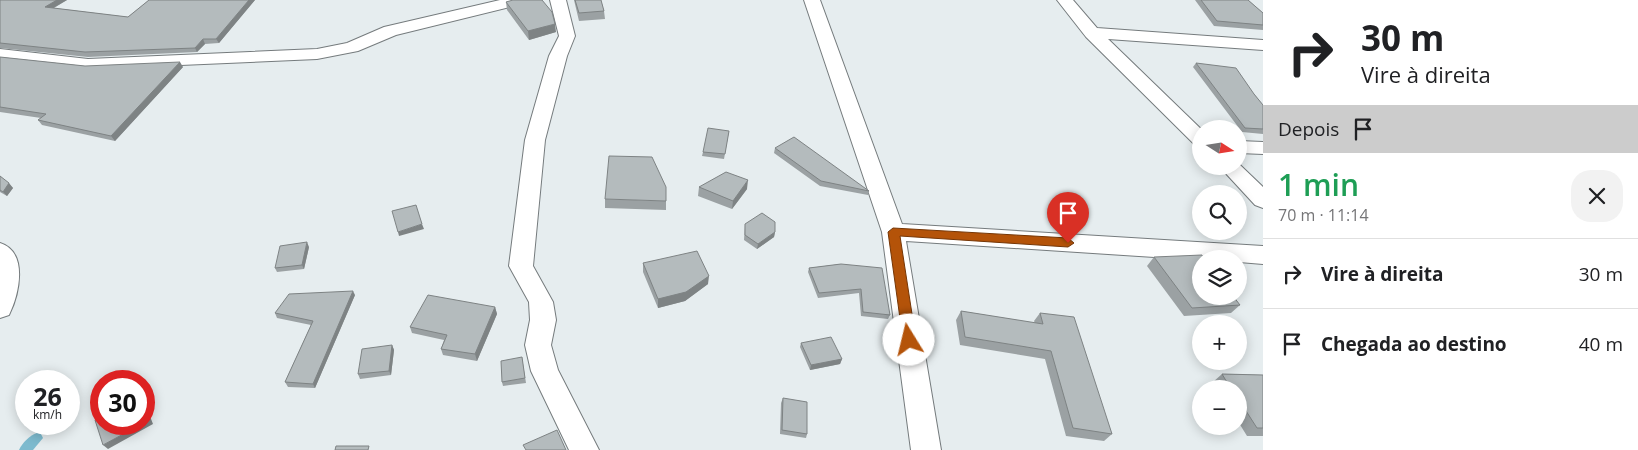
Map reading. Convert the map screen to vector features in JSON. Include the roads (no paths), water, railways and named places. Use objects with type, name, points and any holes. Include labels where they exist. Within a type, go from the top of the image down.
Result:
[{"type":"street","points":[[0,54],[47,61],[88,64],[317,54],[352,46],[390,31],[520,0]]},
{"type":"street","points":[[558,0],[566,36],[558,56],[535,140],[521,266],[541,302],[544,320],[538,345],[545,371],[584,450]]},
{"type":"street","points":[[812,0],[893,232],[926,450],[931,450]]},
{"type":"street","points":[[1065,0],[1092,33],[1192,131]]},
{"type":"street","points":[[1092,33],[1263,45]]},
{"type":"street","points":[[1248,147],[1263,148]]},
{"type":"street","points":[[1238,175],[1263,200]]},
{"type":"street","points":[[893,232],[1263,255]]},
{"type":"street","points":[[0,252],[3,255],[8,282],[0,308]]},
{"type":"waterway","points":[[25,450],[37,438]]}]
